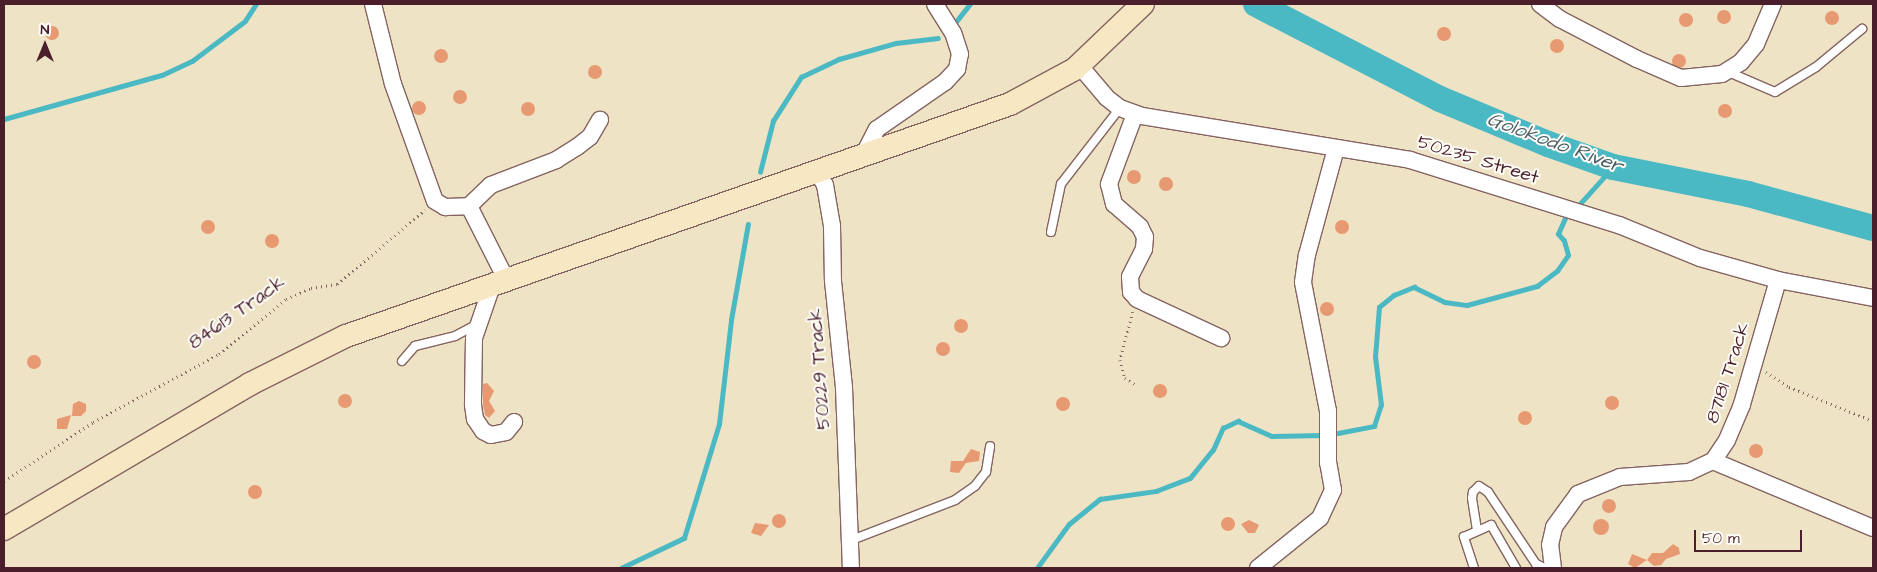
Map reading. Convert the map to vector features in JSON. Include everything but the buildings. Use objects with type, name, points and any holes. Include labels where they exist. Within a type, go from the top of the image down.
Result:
[{"type":"street","points":[[372,4],[393,84],[435,201],[445,206],[469,206],[491,185],[549,163],[578,147],[590,137],[600,120]]},
{"type":"street","points":[[864,154],[877,129],[945,82],[957,70],[960,54],[953,33],[935,4]]},
{"type":"street","points":[[4,529],[128,453],[300,358],[374,326],[816,170],[1010,104],[1079,65],[1143,4]]},
{"type":"street","points":[[1540,4],[1560,19],[1665,74],[1681,78],[1726,71],[1741,62],[1756,44],[1773,4]]},
{"type":"street","points":[[1079,65],[1127,111],[1109,184],[1114,204],[1140,227],[1145,237],[1144,249],[1129,285],[1137,299],[1221,338]]},
{"type":"street","name":"50235 Street","points":[[1127,111],[1242,135],[1410,160],[1619,224],[1700,258],[1778,280],[1873,298]]},
{"type":"street","points":[[1258,568],[1320,518],[1333,490],[1328,463],[1328,411],[1304,282],[1307,255],[1336,148]]},
{"type":"street","name":"50229 Track","points":[[816,170],[826,186],[832,226],[832,281],[844,388],[851,568]]},
{"type":"street","points":[[469,206],[499,281],[477,324],[474,338],[475,419],[483,431],[491,435],[506,432],[514,422]]},
{"type":"street","name":"87181 Track","points":[[1713,461],[1736,419],[1754,365],[1778,280]]},
{"type":"street","points":[[1549,567],[1550,545],[1554,528],[1578,494],[1620,477],[1689,472],[1713,461],[1873,528]]},
{"type":"lane","points":[[1726,71],[1775,92],[1823,61],[1862,29]]},
{"type":"lane","points":[[1051,232],[1061,184],[1127,111]]},
{"type":"lane","points":[[402,361],[415,346],[455,336],[477,324]]},
{"type":"lane","points":[[849,541],[955,500],[975,486],[986,472],[990,446]]},
{"type":"lane","points":[[1477,530],[1472,498],[1473,492],[1479,486],[1488,492],[1536,564],[1549,567]]},
{"type":"lane","points":[[1474,568],[1463,541],[1467,534],[1493,525],[1516,568]]},
{"type":"path","name":"84613 Track","points":[[4,481],[93,422],[219,354],[286,299],[311,288],[337,284],[435,201]]},
{"type":"path","points":[[1137,299],[1120,360],[1125,378],[1138,386]]},
{"type":"path","points":[[1754,365],[1789,386],[1873,421]]},
{"type":"waterway","points":[[4,119],[162,75],[192,61],[245,21],[256,4]]},
{"type":"waterway","points":[[955,23],[970,4]]},
{"type":"waterway","name":"Golokodo River","points":[[1256,4],[1440,99],[1548,144],[1613,167],[1748,194],[1873,228]]},
{"type":"waterway","points":[[760,172],[773,121],[801,77],[839,59],[896,43],[938,38]]},
{"type":"waterway","points":[[1578,206],[1613,167]]},
{"type":"waterway","points":[[1338,433],[1374,426],[1381,405],[1375,357],[1379,307],[1394,295],[1414,287],[1445,302],[1467,305],[1537,286],[1557,271],[1568,255],[1564,241],[1558,234],[1565,218]]},
{"type":"waterway","points":[[621,568],[684,538],[719,424],[731,320],[748,224]]},
{"type":"waterway","points":[[1037,568],[1069,524],[1100,499],[1156,491],[1190,478],[1213,450],[1223,428],[1238,421],[1272,436],[1324,435]]}]
